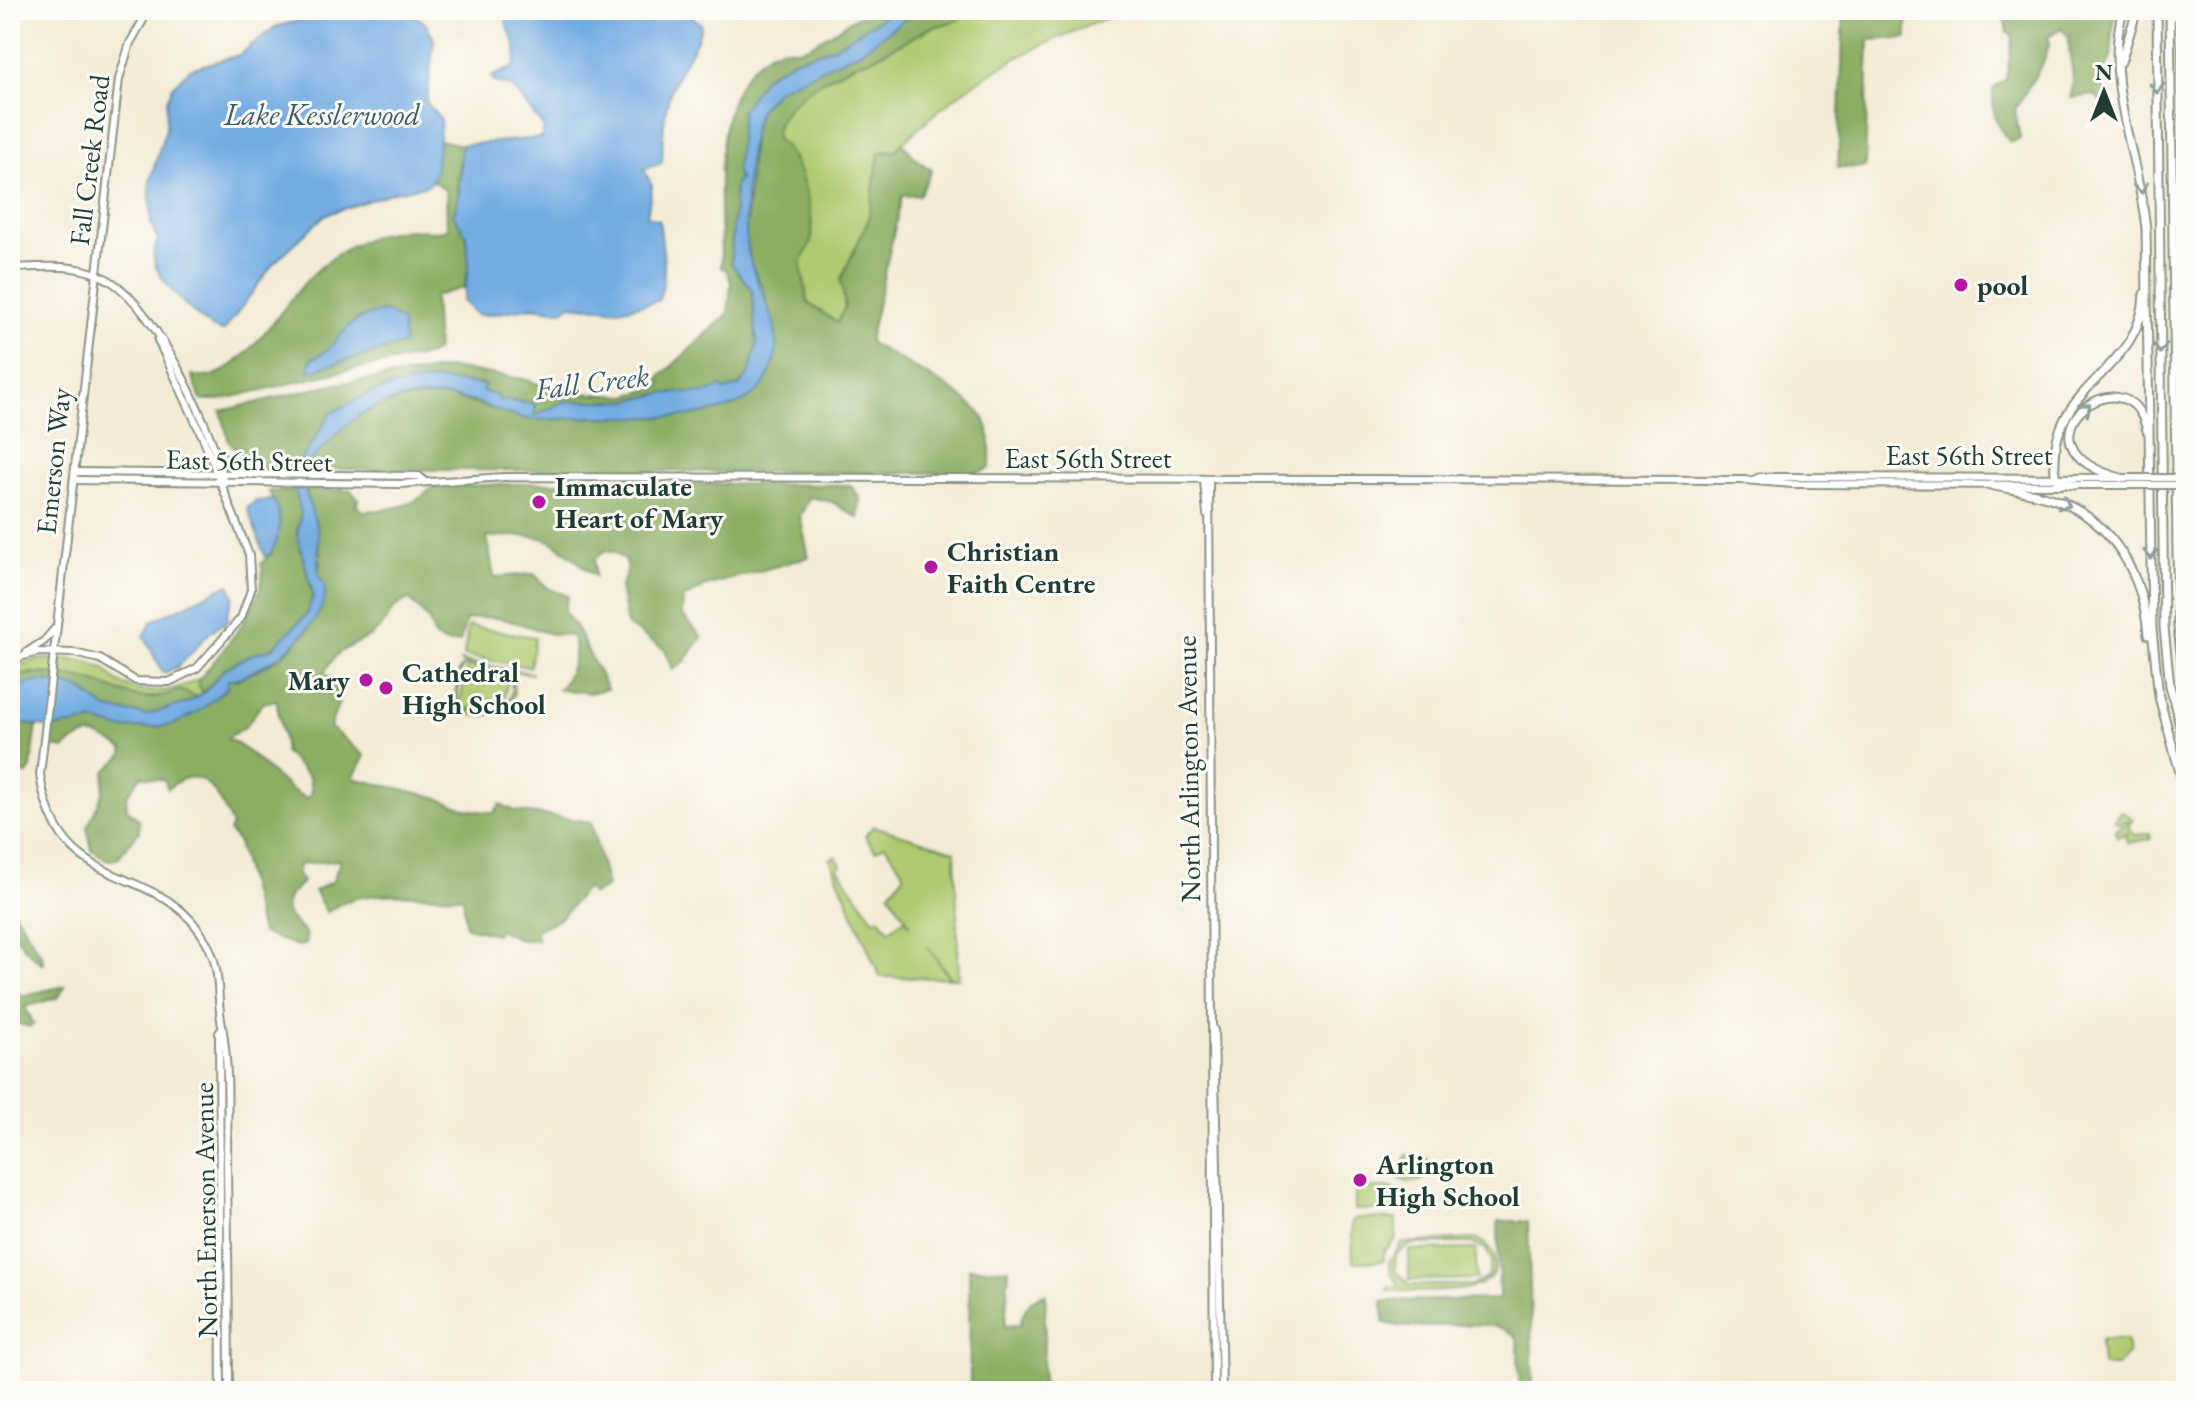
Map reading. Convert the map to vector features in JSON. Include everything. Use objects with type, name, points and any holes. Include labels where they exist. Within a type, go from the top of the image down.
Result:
[{"type":"highway","points":[[2123,10],[2117,47],[2119,84],[2140,177],[2147,260],[2155,667]]},
{"type":"highway","points":[[2119,84],[2123,47],[2137,10]]},
{"type":"highway","points":[[2157,10],[2164,633],[2171,691],[2186,750]]},
{"type":"highway","points":[[2170,10],[2178,627],[2186,697]]},
{"type":"highway","points":[[2182,10],[2186,263]]},
{"type":"highway","points":[[2074,485],[2059,483],[2055,477],[2056,441],[2064,415],[2123,351],[2138,328],[2147,260]]},
{"type":"highway","points":[[2186,278],[2186,331]]},
{"type":"highway","points":[[2121,478],[2093,470],[2075,452],[2071,426],[2082,408],[2095,399],[2108,397],[2130,403],[2144,419],[2150,448]]},
{"type":"highway","points":[[1990,485],[2066,503],[2112,538],[2132,568],[2140,590],[2170,740],[2186,794]]},
{"type":"highway","points":[[2170,740],[2186,779]]},
{"type":"main road","name":"Fall Creek Road","points":[[97,274],[119,79],[129,47],[149,10]]},
{"type":"main road","points":[[10,268],[65,267],[97,274],[117,285],[135,303],[179,373],[216,448],[228,463],[251,475]]},
{"type":"main road","name":"Emerson Way","points":[[54,652],[97,274]]},
{"type":"main road","points":[[21,655],[54,652],[95,658],[132,679],[149,683],[182,678],[204,662],[240,620],[251,585],[249,555],[220,478],[158,340]]},
{"type":"main road","points":[[216,448],[220,478]]},
{"type":"main road","name":"East 56th Street","points":[[220,478],[251,475],[281,480]]},
{"type":"main road","name":"East 56th Street","points":[[74,476],[347,480],[415,484],[423,480],[504,477],[1753,480],[1792,484],[1990,485],[2074,485],[2186,478]]},
{"type":"main road","name":"East 56th Street","points":[[1753,480],[1775,476],[2055,477],[2121,478],[2186,485]]},
{"type":"main road","name":"North Arlington Avenue","points":[[1207,481],[1214,1391]]},
{"type":"main road","points":[[10,660],[44,641],[57,626]]},
{"type":"main road","name":"North Emerson Avenue","points":[[54,652],[40,767],[43,794],[59,830],[96,867],[159,894],[194,922],[217,966],[226,1106],[229,1391]]},
{"type":"main road","name":"North Arlington Avenue","points":[[1212,1022],[1217,1046],[1222,1391]]},
{"type":"main road","name":"North Emerson Avenue","points":[[221,1391],[222,1029]]},
{"type":"green space","points":[[869,10],[895,10],[834,47],[794,60],[765,76],[742,110],[736,174],[741,178],[735,184],[731,263],[752,290],[757,344],[749,374],[739,386],[724,390],[721,387],[707,393],[664,393],[626,401],[565,401],[534,416],[534,403],[498,400],[498,396],[481,391],[485,385],[481,383],[468,385],[433,380],[388,387],[331,413],[296,468],[254,469],[229,442],[221,411],[330,385],[450,368],[524,379],[560,392],[627,396],[662,386],[659,378],[728,314],[731,283],[726,269],[721,268],[721,156],[732,101],[744,78],[769,53],[806,47]]},
{"type":"green space","points":[[928,10],[964,10],[958,20],[930,28],[869,60],[859,62],[805,93],[783,114],[777,126],[776,140],[792,156],[808,202],[811,242],[801,265],[807,302],[837,323],[845,307],[841,279],[868,221],[879,153],[895,151],[902,143],[917,160],[932,170],[919,195],[902,196],[869,342],[949,388],[977,410],[988,431],[990,468],[980,472],[947,473],[306,469],[310,460],[350,419],[399,400],[447,396],[526,419],[666,416],[721,409],[763,386],[775,361],[775,337],[764,290],[751,264],[746,235],[752,135],[759,110],[778,89],[861,51],[905,19]]},
{"type":"green space","points":[[964,10],[1127,10],[1060,37],[1002,66],[949,102],[895,151],[884,150],[868,221],[841,279],[845,307],[838,323],[807,302],[800,262],[811,241],[797,171],[785,148],[776,141],[777,126],[793,102],[819,83],[931,28],[958,20]]},
{"type":"green space","points":[[1844,10],[1919,10],[1907,11],[1907,38],[1869,40],[1865,167],[1838,168]]},
{"type":"green space","points":[[1992,10],[2115,10],[2111,57],[2104,73],[2111,106],[2106,108],[2095,95],[2070,98],[2073,74],[2069,37],[2061,28],[2047,37],[2050,42],[2043,63],[2015,109],[2020,139],[2010,142],[1995,118],[1993,89],[2006,79],[2013,36],[2007,32],[2004,14]]},
{"type":"green space","points":[[439,140],[462,145],[457,187],[460,204],[454,212],[466,235],[470,255],[464,288],[434,296],[437,349],[430,355],[343,371],[220,400],[201,400],[192,375],[208,377],[225,370],[241,357],[313,274],[333,257],[379,235],[405,230],[447,229],[446,191],[432,180]]},
{"type":"green space","points":[[539,483],[850,485],[860,498],[858,518],[832,502],[810,497],[800,516],[809,557],[706,586],[683,599],[682,615],[702,637],[686,660],[673,670],[665,650],[627,625],[620,588],[626,575],[626,561],[614,552],[604,551],[595,559],[595,576],[557,545],[525,536],[487,537],[494,577],[534,574],[548,588],[568,596],[564,611],[577,629],[607,689],[589,693],[558,689],[572,665],[573,637],[487,618],[466,620],[460,642],[447,643],[435,638],[429,621],[409,599],[393,610],[378,630],[343,651],[330,663],[324,673],[333,679],[339,702],[330,727],[365,756],[353,778],[435,797],[465,809],[494,813],[500,804],[515,811],[591,822],[607,887],[593,895],[586,888],[561,918],[536,930],[537,940],[520,940],[499,929],[496,934],[466,927],[463,897],[373,896],[340,904],[327,913],[314,891],[333,881],[340,860],[300,864],[297,873],[302,882],[287,898],[287,914],[306,935],[306,944],[298,946],[261,933],[238,842],[229,831],[232,826],[209,785],[191,777],[180,780],[168,789],[164,780],[141,776],[126,797],[127,809],[139,820],[139,832],[117,859],[108,860],[92,850],[87,828],[103,793],[105,772],[123,755],[123,749],[93,735],[80,737],[64,749],[51,746],[53,728],[95,721],[121,729],[175,724],[227,688],[228,680],[238,680],[282,657],[307,631],[324,592],[318,573],[321,556],[306,490],[350,490],[359,499],[356,505],[363,511],[410,503],[432,487]],"holes":[[[277,700],[284,752],[309,777],[311,794],[306,798],[227,738],[245,727],[263,703]]]},
{"type":"green space","points":[[269,491],[298,492],[301,513],[297,534],[313,595],[307,614],[273,648],[250,655],[224,669],[203,693],[198,683],[200,678],[242,624],[259,592],[261,564],[272,552],[280,522]]},
{"type":"green space","points":[[468,626],[535,637],[530,667],[464,656]]},
{"type":"green space","points":[[40,659],[88,662],[105,669],[126,686],[147,691],[169,690],[200,678],[198,683],[203,693],[197,697],[179,690],[143,698],[60,674],[10,676],[10,667]]},
{"type":"green space","points":[[459,661],[532,674],[505,670],[513,684],[513,696],[501,710],[511,695],[508,676],[491,667],[464,666],[460,673],[457,705],[454,701],[459,670],[464,664]]},
{"type":"green space","points":[[467,666],[500,672],[508,679],[502,709],[495,713],[463,707],[460,703]]},
{"type":"green space","points":[[26,674],[81,678],[142,698],[179,690],[197,697],[177,708],[146,715],[107,709],[81,689],[10,688],[10,676]]},
{"type":"green space","points":[[457,705],[463,710],[492,714],[472,715],[461,710]]},
{"type":"green space","points":[[10,722],[37,726],[31,768],[27,774],[10,772]]},
{"type":"green space","points":[[2121,811],[2133,820],[2128,826],[2135,835],[2150,833],[2151,839],[2128,843],[2125,837],[2129,832],[2117,837],[2115,830],[2130,822],[2120,824],[2114,820]]},
{"type":"green space","points":[[873,826],[955,851],[959,978],[951,978],[927,946],[949,978],[880,977],[830,859],[836,856],[841,865],[838,868],[874,920],[879,917],[889,930],[905,919],[911,926],[889,893],[905,874],[885,845],[875,851],[865,836]]},
{"type":"green space","points":[[10,905],[42,956],[43,964],[18,939]]},
{"type":"green space","points":[[65,986],[59,997],[25,1007],[34,1024],[30,1027],[19,1024],[17,1019],[10,1024],[10,998]]},
{"type":"green space","points":[[1407,1155],[1429,1159],[1430,1170],[1421,1181],[1406,1182],[1399,1178]]},
{"type":"green space","points":[[1355,1188],[1393,1188],[1393,1210],[1355,1210]]},
{"type":"green space","points":[[1356,1218],[1396,1219],[1396,1239],[1384,1251],[1384,1261],[1353,1262],[1352,1222]]},
{"type":"green space","points":[[1498,1221],[1528,1221],[1533,1391],[1520,1391],[1517,1337],[1504,1329],[1472,1324],[1416,1327],[1383,1322],[1383,1301],[1499,1299]]},
{"type":"green space","points":[[1478,1240],[1492,1252],[1494,1272],[1485,1282],[1472,1287],[1435,1292],[1388,1291],[1388,1286],[1400,1286],[1391,1273],[1389,1262],[1402,1243]],"holes":[[[1471,1243],[1486,1249],[1492,1261],[1488,1277],[1473,1285],[1410,1285],[1395,1271],[1396,1254],[1412,1244]]]},
{"type":"green space","points":[[1476,1249],[1476,1279],[1409,1280],[1409,1250]]},
{"type":"green space","points":[[969,1268],[1009,1269],[1005,1326],[1020,1325],[1028,1305],[1046,1294],[1042,1391],[970,1391]]},
{"type":"green space","points":[[2126,1340],[2128,1354],[2117,1366],[2102,1366],[2100,1341]]},
{"type":"water","name":"Lake Kesslerwood","points":[[322,10],[408,10],[426,24],[434,39],[427,103],[441,120],[435,174],[429,185],[394,192],[325,215],[274,263],[224,331],[217,329],[196,315],[174,293],[158,272],[154,261],[158,240],[151,224],[150,181],[166,128],[167,101],[172,87],[190,69],[239,55],[275,27],[319,15]]},
{"type":"water","name":"Lake Kesslerwood","points":[[506,10],[685,10],[701,24],[698,38],[677,75],[669,97],[662,163],[644,169],[652,186],[647,216],[659,220],[663,250],[663,282],[658,301],[619,310],[571,305],[561,311],[533,307],[486,315],[477,315],[463,302],[469,263],[466,235],[453,214],[458,200],[462,145],[541,138],[544,128],[512,87],[495,82],[491,77],[514,67],[516,49],[507,24]]},
{"type":"water","name":"Fall Creek","points":[[895,10],[928,10],[905,19],[861,51],[778,89],[759,110],[748,170],[747,241],[753,268],[773,322],[776,350],[768,376],[754,395],[728,408],[709,413],[668,417],[529,419],[472,401],[438,396],[404,399],[368,410],[348,424],[306,467],[304,486],[318,533],[318,571],[325,596],[315,619],[296,642],[275,659],[228,680],[227,688],[199,711],[175,724],[121,729],[95,721],[53,728],[10,722],[10,688],[39,681],[63,683],[80,689],[107,709],[146,715],[187,703],[206,691],[224,669],[250,655],[273,648],[307,614],[313,595],[297,534],[301,514],[295,488],[296,468],[331,413],[368,394],[408,383],[440,380],[485,385],[482,391],[498,396],[499,400],[536,404],[534,416],[565,401],[626,401],[664,393],[707,393],[721,387],[725,390],[739,386],[749,374],[757,344],[752,290],[731,263],[735,183],[740,179],[736,174],[742,110],[765,76],[794,60],[834,47]]},
{"type":"water","points":[[386,312],[402,321],[404,344],[309,371],[311,359],[331,346],[350,325],[370,315]]},
{"type":"water","points":[[274,500],[279,515],[279,531],[266,558],[247,508],[256,501]]},
{"type":"water","points":[[229,584],[234,597],[227,613],[229,621],[210,632],[181,664],[163,673],[144,636],[152,621]]},
{"type":"place","name":"pool","points":[[1961,285]]},
{"type":"place","name":"Immaculate Heart of Mary","points":[[539,502]]},
{"type":"place","name":"Christian Faith Centre","points":[[931,567]]},
{"type":"place","name":"Mary","points":[[366,680]]},
{"type":"place","name":"Cathedral High School","points":[[386,688]]},
{"type":"place","name":"Arlington High School","points":[[1360,1180]]}]
